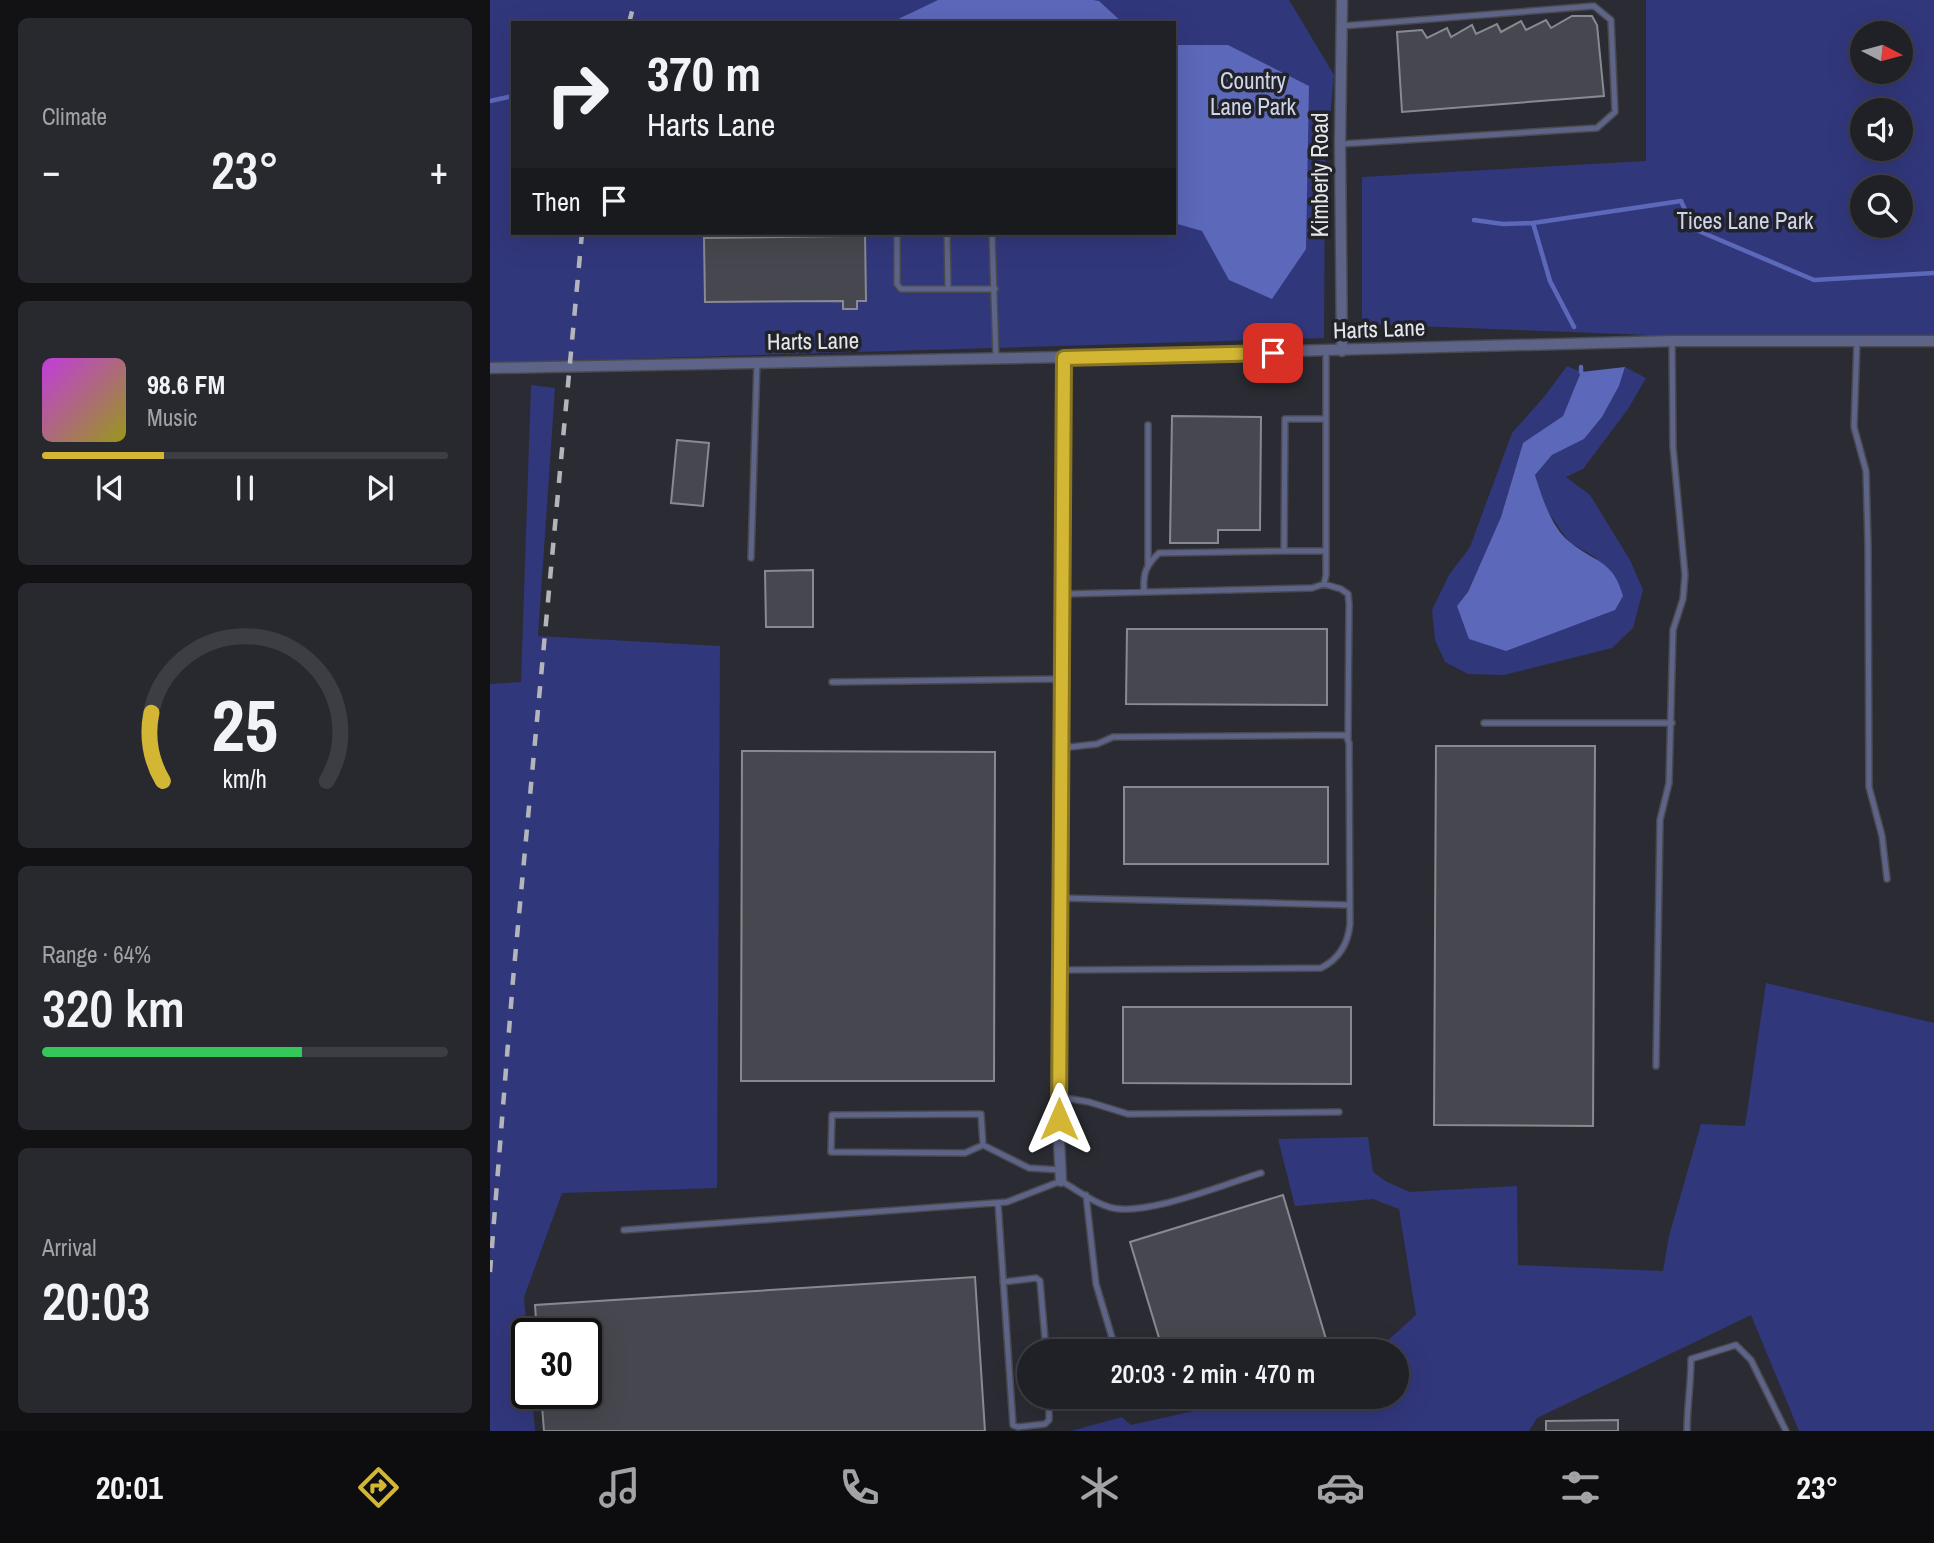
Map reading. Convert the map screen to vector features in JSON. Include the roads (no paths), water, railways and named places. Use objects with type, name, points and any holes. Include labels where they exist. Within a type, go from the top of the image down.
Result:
[{"type":"street","name":"Kimberly Road","points":[[1342,0],[1342,351]]},
{"type":"street","name":"Harts Lane","points":[[490,368],[1064,358],[1672,341],[1934,341]]},
{"type":"street","points":[[1061,1175],[1059,1097],[1064,358]]},
{"type":"lane","points":[[1340,144],[1597,128],[1615,112],[1611,20],[1594,6],[1342,26]]},
{"type":"lane","points":[[897,235],[897,284],[901,289],[995,289]]},
{"type":"lane","points":[[947,235],[948,289]]},
{"type":"lane","points":[[992,235],[996,359]]},
{"type":"lane","points":[[1857,340],[1854,427],[1866,471],[1869,787],[1882,836],[1888,879]]},
{"type":"lane","points":[[1656,1066],[1660,820],[1669,783],[1674,630],[1683,599],[1685,575],[1673,447],[1672,341]]},
{"type":"lane","points":[[1324,584],[1326,351]]},
{"type":"lane","points":[[751,558],[757,362]]},
{"type":"lane","points":[[1284,551],[1285,419],[1326,419]]},
{"type":"lane","points":[[1148,425],[1148,564]]},
{"type":"lane","points":[[1144,592],[1143,574],[1159,553],[1326,551]]},
{"type":"lane","points":[[1060,970],[1321,968],[1335,959],[1343,948],[1349,929],[1350,905],[1348,594],[1324,584],[1312,588],[1062,594]]},
{"type":"lane","points":[[832,682],[1062,679]]},
{"type":"lane","points":[[1484,723],[1672,723]]},
{"type":"lane","points":[[1061,748],[1097,744],[1113,737],[1348,737]]},
{"type":"lane","points":[[1060,898],[1350,905]]},
{"type":"lane","points":[[1059,1097],[1128,1114],[1339,1112]]},
{"type":"lane","points":[[981,1114],[983,1145],[965,1153],[831,1152],[832,1115],[981,1114]]},
{"type":"lane","points":[[983,1145],[1028,1168],[1061,1175],[1086,1195],[1118,1209],[1152,1207],[1261,1173]]},
{"type":"lane","points":[[624,1230],[1007,1202],[1061,1175]]},
{"type":"lane","points":[[1086,1195],[1096,1284],[1112,1339]]},
{"type":"lane","points":[[998,1203],[1013,1424],[1018,1427],[1045,1424],[1049,1420],[1050,1409]]},
{"type":"lane","points":[[1003,1282],[1036,1278],[1040,1281],[1045,1339]]},
{"type":"lane","points":[[1687,1431],[1687,1398],[1691,1392],[1692,1359],[1736,1345],[1751,1360],[1786,1431]]},
{"type":"water","points":[[938,0],[1093,0],[1099,1],[1121,21],[894,21]]},
{"type":"water","points":[[1176,45],[1228,45],[1309,86],[1306,249],[1272,299],[1229,280],[1202,231],[1176,224]]},
{"type":"water","points":[[1625,367],[1619,386],[1602,417],[1584,439],[1552,455],[1535,475],[1548,512],[1564,537],[1603,564],[1614,575],[1623,596],[1615,610],[1506,651],[1469,639],[1457,606],[1468,592],[1501,517],[1523,443],[1563,416],[1581,372]]},
{"type":"waterway","points":[[490,101],[511,96]]},
{"type":"waterway","points":[[1574,327],[1550,281],[1533,223],[1681,201],[1694,229],[1814,280],[1934,273]]},
{"type":"waterway","points":[[1474,220],[1503,224],[1533,223]]},
{"type":"waterway","points":[[1581,367],[1581,372]]},
{"type":"railway","points":[[630,21],[635,0]]},
{"type":"railway","points":[[490,1272],[513,980],[582,235]]},
{"type":"park label","name":"Country Lane Park","points":[[1253,94]]},
{"type":"park label","name":"Tices Lane Park","points":[[1745,221]]}]
